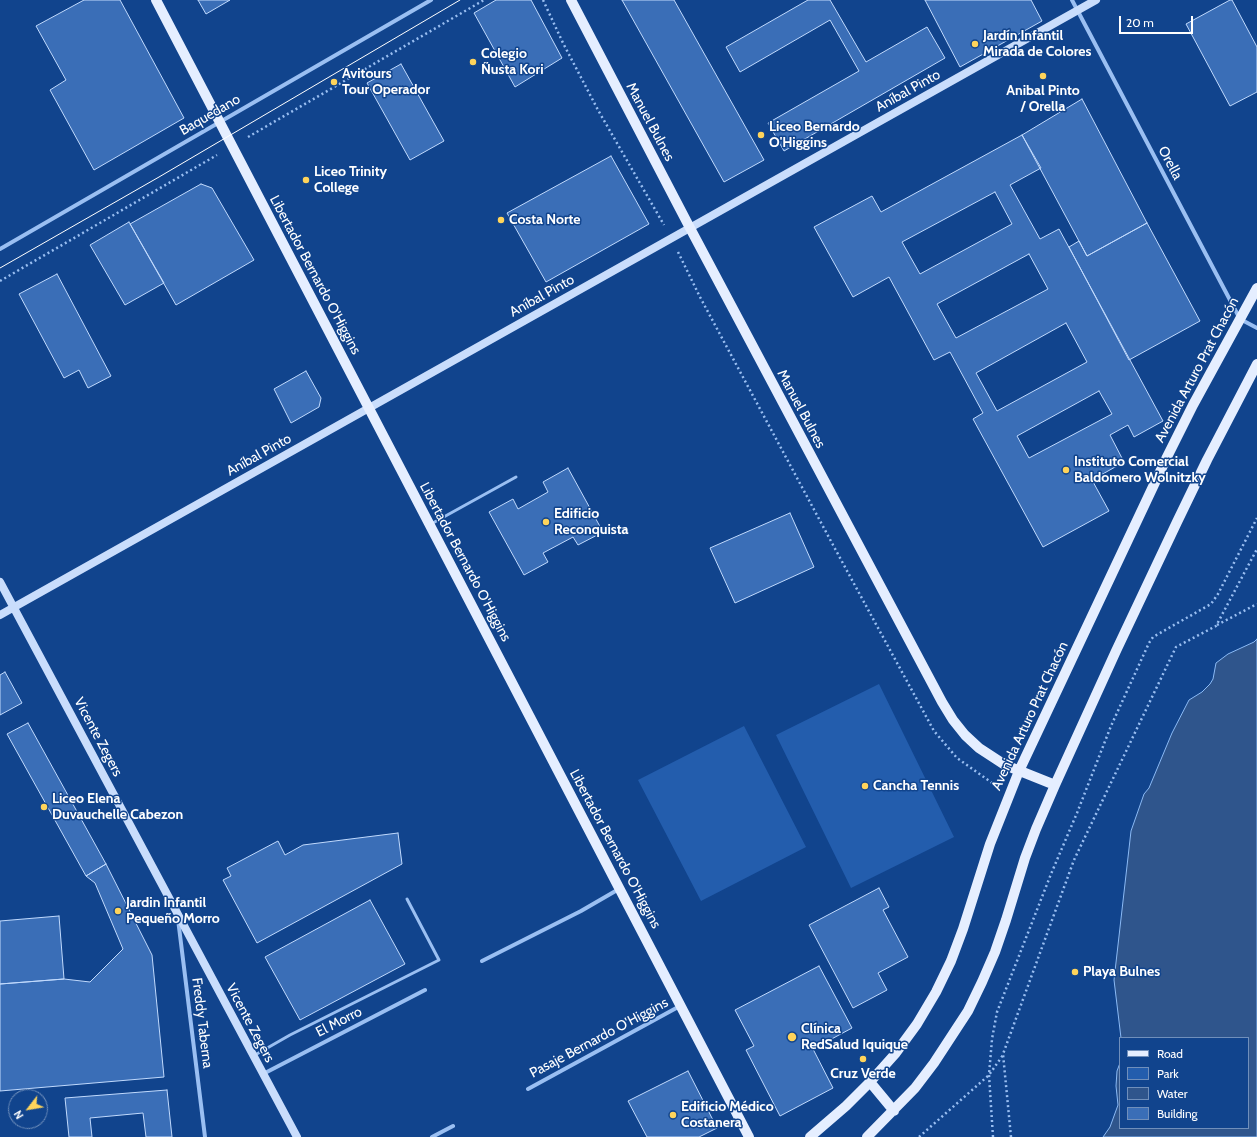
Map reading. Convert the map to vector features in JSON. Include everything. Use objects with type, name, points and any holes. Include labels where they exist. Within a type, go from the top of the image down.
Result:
[{"type":"main road","name":"Libertador Bernardo O'Higgins","points":[[156,0],[749,1137]]},
{"type":"main road","name":"Manuel Bulnes","points":[[571,0],[690,228],[942,702],[953,720],[965,735],[979,748],[1005,765],[1055,785]]},
{"type":"main road","name":"Avenida Arturo Prat Chacón","points":[[810,1137],[846,1106],[895,1054],[917,1024],[939,985],[951,961],[963,929],[990,844],[1019,771],[1167,457],[1257,288]]},
{"type":"main road","points":[[867,1137],[915,1088],[938,1057],[968,1011],[982,982],[1006,920],[1033,836],[1055,785],[1177,522],[1217,440],[1257,364]]},
{"type":"main road","points":[[870,1082],[894,1111]]},
{"type":"street","name":"Baquedano","points":[[0,249],[431,0]]},
{"type":"street","name":"Orella","points":[[1072,0],[1240,319]]},
{"type":"street","name":"Aníbal Pinto","points":[[0,615],[1096,0]]},
{"type":"street","points":[[1240,319],[1257,328]]},
{"type":"street","name":"Vicente Zegers","points":[[0,582],[297,1137]]},
{"type":"street","points":[[482,961],[581,911],[620,889]]},
{"type":"street","name":"Freddy Taberna","points":[[177,913],[205,1137]]},
{"type":"street","name":"El Morro","points":[[263,1074],[425,990]]},
{"type":"street","name":"Pasaje Bernardo O'Higgins","points":[[528,1089],[680,1006]]},
{"type":"street","points":[[432,1137],[453,1126]]},
{"type":"lane","points":[[430,524],[516,476]]},
{"type":"lane","points":[[254,1056],[290,1035],[439,960],[408,898]]},
{"type":"path","points":[[543,0],[563,43],[598,110],[671,238],[700,297],[934,731],[957,758],[983,777],[1009,793]]},
{"type":"path","points":[[993,1137],[989,1075],[992,1039],[997,1012],[1111,726],[1153,637],[1211,604],[1218,594],[1257,518]]},
{"type":"path","points":[[1216,626],[1257,549]]},
{"type":"path","points":[[919,1137],[989,1075],[1003,1054],[1074,860],[1176,647],[1257,604]]},
{"type":"path","points":[[1003,1054],[1011,1137]]},
{"type":"green space","name":"Cancha Tennis","points":[[879,684],[954,837],[851,888],[776,735]]},
{"type":"green space","points":[[744,726],[806,847],[701,901],[638,780]]},
{"type":"water","points":[[1257,639],[1257,1137],[1103,1137],[1110,1127],[1118,1105],[1116,1086],[1117,1071],[1119,1066],[1119,1129],[1249,1129],[1249,1037],[1121,1037],[1114,980],[1131,831],[1144,794],[1149,788],[1172,733],[1189,700],[1202,692],[1210,684],[1213,679],[1216,663],[1228,654],[1254,642]]},
{"type":"building","points":[[84,0],[120,0],[184,118],[94,170],[50,90],[66,80],[36,26]]},
{"type":"building","points":[[198,0],[230,0],[206,14]]},
{"type":"building","points":[[496,0],[531,0],[562,58],[515,87],[474,13]]},
{"type":"building","points":[[622,0],[674,0],[764,160],[724,182]]},
{"type":"building","points":[[808,0],[830,0],[866,62],[927,27],[945,58],[784,151],[768,123],[859,71],[830,20],[740,72],[726,47]]},
{"type":"building","name":"Jardín Infantil Mirada de Colores","points":[[925,0],[1031,0],[1042,21],[960,67]]},
{"type":"building","points":[[1232,0],[1257,47],[1257,92],[1230,106],[1186,24]]},
{"type":"building","points":[[401,64],[444,141],[410,160],[367,83]]},
{"type":"building","points":[[1082,99],[1147,223],[1087,256],[1022,135]]},
{"type":"building","points":[[1022,135],[1041,168],[1010,185],[1040,239],[1059,229],[1163,421],[1134,437],[1128,425],[1110,435],[1124,462],[1092,480],[1109,511],[1043,547],[973,419],[983,413],[950,352],[934,360],[889,277],[853,297],[814,227],[872,196],[881,212]],"holes":[[[995,192],[1012,224],[920,274],[902,242]],[[1029,254],[1048,289],[956,338],[937,304]],[[1066,323],[1087,362],[997,411],[976,373]],[[1099,391],[1112,414],[1029,458],[1017,436]]]},
{"type":"building","points":[[611,156],[649,224],[546,282],[507,213]]},
{"type":"building","points":[[201,184],[212,188],[254,260],[176,305],[130,224]]},
{"type":"building","points":[[129,222],[164,283],[125,305],[90,245]]},
{"type":"building","points":[[1147,223],[1200,321],[1129,360],[1069,247],[1079,241],[1087,256]]},
{"type":"building","points":[[57,274],[111,376],[88,388],[79,370],[64,378],[19,294]]},
{"type":"building","points":[[306,371],[321,398],[319,407],[291,423],[274,389]]},
{"type":"building","name":"Edificio Reconquista","points":[[568,468],[603,532],[578,545],[573,537],[543,553],[548,562],[524,575],[489,512],[513,499],[518,509],[548,492],[543,482]]},
{"type":"building","points":[[790,513],[814,567],[735,603],[710,548]]},
{"type":"building","points":[[5,672],[22,703],[0,715],[0,675]]},
{"type":"building","points":[[28,723],[106,864],[86,876],[7,734]]},
{"type":"building","points":[[398,833],[402,864],[257,943],[223,880],[231,876],[227,868],[278,841],[285,855],[303,845]]},
{"type":"building","points":[[106,864],[152,955],[164,1077],[8,1089],[8,1090],[0,1091],[0,984],[64,979],[90,982],[123,949],[95,883],[86,876]]},
{"type":"building","points":[[879,888],[889,907],[883,910],[908,957],[878,973],[887,990],[853,1008],[809,925]]},
{"type":"building","points":[[370,900],[405,964],[300,1020],[265,957]]},
{"type":"building","points":[[59,916],[64,979],[0,984],[0,921]]},
{"type":"building","name":"Clínica RedSalud Iquique","points":[[819,966],[852,1028],[813,1049],[833,1088],[780,1116],[746,1050],[754,1046],[735,1010]]},
{"type":"building","name":"Edificio Médico Costanera","points":[[688,1071],[717,1128],[699,1137],[647,1137],[628,1101]]},
{"type":"building","points":[[167,1090],[172,1137],[146,1137],[143,1113],[90,1118],[92,1137],[69,1137],[65,1098]]},
{"type":"tram line","points":[[0,268],[159,177],[460,0]]},
{"type":"place","name":"Jardín Infantil Mirada de Colores","points":[[975,44]]},
{"type":"place","name":"Colegio Ñusta Kori","points":[[473,62]]},
{"type":"place","name":"Anibal Pinto / Orella","points":[[1043,76]]},
{"type":"place","name":"Avitours Tour Operador","points":[[334,82]]},
{"type":"place","name":"Liceo Bernardo O'Higgins","points":[[761,135]]},
{"type":"place","name":"Liceo Trinity College","points":[[306,180]]},
{"type":"place","name":"Costa Norte","points":[[501,220]]},
{"type":"place","name":"Instituto Comercial Baldomero Wolnitzky","points":[[1066,470]]},
{"type":"place","name":"Edificio Reconquista","points":[[546,522]]},
{"type":"place","name":"Cancha Tennis","points":[[865,786]]},
{"type":"place","name":"Liceo Elena Duvauchelle Cabezon","points":[[44,807]]},
{"type":"place","name":"Jardin Infantil Pequeño Morro","points":[[118,911]]},
{"type":"place","name":"Playa Bulnes","points":[[1075,972]]},
{"type":"place","name":"Clínica RedSalud Iquique","points":[[792,1037]]},
{"type":"place","name":"Cruz Verde","points":[[863,1059]]},
{"type":"place","name":"Edificio Médico Costanera","points":[[673,1115]]}]
